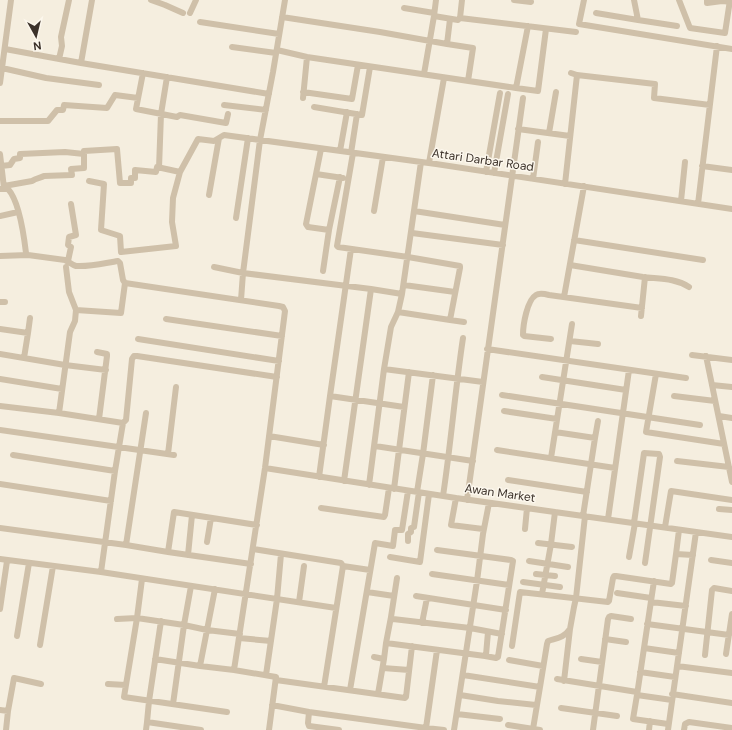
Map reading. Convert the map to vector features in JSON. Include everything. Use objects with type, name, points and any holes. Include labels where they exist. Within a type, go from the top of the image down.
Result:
[{"type":"street","points":[[0,83],[3,45],[11,0]]},
{"type":"street","points":[[59,60],[62,46],[61,37],[69,0]]},
{"type":"street","points":[[81,64],[92,0]]},
{"type":"street","points":[[151,0],[187,13],[196,0]]},
{"type":"street","points":[[241,300],[242,273],[260,140],[285,0]]},
{"type":"street","points":[[424,74],[436,0]]},
{"type":"street","points":[[460,18],[462,0]]},
{"type":"street","points":[[514,0],[531,2]]},
{"type":"street","points":[[584,0],[579,24],[732,49]]},
{"type":"street","points":[[634,0],[638,20]]},
{"type":"street","points":[[679,0],[690,28],[729,33],[731,1],[707,3],[706,0]]},
{"type":"street","points":[[404,8],[450,19],[458,20],[460,18],[576,32]]},
{"type":"street","points":[[596,13],[677,26]]},
{"type":"street","points":[[282,17],[473,48],[468,81]]},
{"type":"street","points":[[446,44],[450,19]]},
{"type":"street","points":[[200,22],[279,34]]},
{"type":"street","points":[[516,88],[528,26]]},
{"type":"street","points":[[232,47],[276,51],[370,67],[538,91],[546,28]]},
{"type":"street","points":[[3,45],[59,60],[269,94]]},
{"type":"street","points":[[698,204],[717,46]]},
{"type":"street","points":[[307,57],[303,95],[352,99],[358,65]]},
{"type":"street","points":[[314,107],[362,115],[370,67]]},
{"type":"street","points":[[2,68],[46,78],[99,84]]},
{"type":"street","points":[[143,73],[136,109],[177,117],[180,115],[226,124],[228,114]]},
{"type":"street","points":[[564,184],[570,136],[574,74],[655,84],[654,98],[710,105]]},
{"type":"street","points":[[2,188],[32,181],[44,176],[72,175],[71,170],[84,168],[84,151],[117,149],[120,183],[131,183],[131,178],[135,178],[135,170],[156,172],[157,167],[159,168],[161,114],[167,77]]},
{"type":"street","points":[[429,164],[444,78]]},
{"type":"street","points":[[549,133],[556,92]]},
{"type":"street","points":[[486,172],[500,93]]},
{"type":"street","points":[[494,173],[508,94]]},
{"type":"street","points":[[0,121],[48,121],[56,110],[63,110],[64,105],[107,108],[115,95],[138,98]]},
{"type":"street","points":[[467,500],[523,98]]},
{"type":"street","points":[[224,105],[266,110]]},
{"type":"street","points":[[340,151],[347,112]]},
{"type":"street","points":[[357,114],[349,179],[337,246],[460,266],[450,320]]},
{"type":"street","points":[[518,129],[570,136]]},
{"type":"street","name":"Attari Darbar Road","points":[[180,172],[198,139],[214,141],[224,135],[421,162],[732,209]]},
{"type":"street","points":[[209,195],[219,138]]},
{"type":"street","points":[[236,218],[248,138]]},
{"type":"street","points":[[533,179],[538,142]]},
{"type":"street","points":[[321,148],[306,224],[308,228],[329,230]]},
{"type":"street","points":[[1,165],[10,165],[14,159],[20,158],[20,154],[65,152],[84,154]]},
{"type":"street","points":[[0,154],[2,188]]},
{"type":"street","points":[[374,211],[383,157]]},
{"type":"street","points":[[369,485],[384,369],[391,327],[398,312],[404,285],[421,162]]},
{"type":"street","points":[[681,201],[685,162]]},
{"type":"street","points":[[702,166],[732,170]]},
{"type":"street","points":[[121,252],[176,246],[172,222],[173,198],[180,172],[159,168]]},
{"type":"street","points":[[316,174],[349,179]]},
{"type":"street","points":[[323,271],[329,230],[340,178]]},
{"type":"street","points":[[76,310],[121,313],[125,283],[123,280],[120,263],[120,236],[100,230],[104,184],[89,181]]},
{"type":"street","points":[[564,297],[584,186]]},
{"type":"street","points":[[2,188],[8,189],[11,193],[20,217],[26,252],[28,255]]},
{"type":"street","points":[[59,413],[70,332],[75,321],[76,310],[69,292],[67,264],[71,247],[68,245],[69,237],[76,235],[71,204]]},
{"type":"street","points":[[414,211],[505,225]]},
{"type":"street","points":[[0,216],[18,212]]},
{"type":"street","points":[[412,233],[503,245]]},
{"type":"street","points":[[574,240],[703,260]]},
{"type":"street","points":[[319,477],[351,249]]},
{"type":"street","points":[[0,256],[28,255],[75,266],[118,261],[120,263]]},
{"type":"street","points":[[570,265],[673,280],[683,283],[688,287]]},
{"type":"street","points":[[214,267],[242,273],[402,294]]},
{"type":"street","points":[[641,316],[645,277]]},
{"type":"street","points":[[125,283],[279,306],[283,307],[285,312],[257,525],[234,670]]},
{"type":"street","points":[[404,285],[455,292]]},
{"type":"street","points":[[344,481],[371,289]]},
{"type":"street","points":[[551,339],[523,335],[528,307],[535,295],[540,294],[642,308]]},
{"type":"street","points":[[398,312],[464,322]]},
{"type":"street","points":[[24,358],[30,318]]},
{"type":"street","points":[[166,319],[282,336]]},
{"type":"street","points":[[551,458],[572,324]]},
{"type":"street","points":[[0,329],[28,333]]},
{"type":"street","points":[[443,496],[463,338]]},
{"type":"street","points":[[138,339],[279,361]]},
{"type":"street","points":[[570,341],[598,344]]},
{"type":"street","points":[[488,349],[686,378]]},
{"type":"street","points":[[97,352],[107,354],[99,420]]},
{"type":"street","points":[[0,354],[106,370]]},
{"type":"street","points":[[692,355],[732,360]]},
{"type":"street","points":[[101,572],[118,447],[123,423],[126,420],[132,359],[134,356],[277,377]]},
{"type":"street","points":[[706,356],[732,479]]},
{"type":"street","points":[[384,369],[483,382]]},
{"type":"street","points":[[608,519],[629,370]]},
{"type":"street","points":[[321,508],[385,516],[400,450],[409,372]]},
{"type":"street","points":[[656,374],[646,432],[724,446],[732,449]]},
{"type":"street","points":[[408,541],[408,534],[414,527],[432,375]]},
{"type":"street","points":[[542,377],[626,390]]},
{"type":"street","points":[[0,379],[62,389]]},
{"type":"street","points":[[712,385],[732,387]]},
{"type":"street","points":[[0,430],[171,454],[176,387]]},
{"type":"street","points":[[502,395],[700,425]]},
{"type":"street","points":[[330,396],[404,407]]},
{"type":"street","points":[[674,396],[716,401]]},
{"type":"street","points":[[0,406],[123,423]]},
{"type":"street","points":[[504,411],[557,419]]},
{"type":"street","points":[[126,545],[146,413]]},
{"type":"street","points":[[718,416],[732,418]]},
{"type":"street","points":[[564,680],[570,629],[576,598],[587,492],[598,421]]},
{"type":"street","points":[[556,432],[595,438]]},
{"type":"street","points":[[269,436],[324,445]]},
{"type":"street","points":[[375,446],[473,461]]},
{"type":"street","points":[[497,450],[615,468]]},
{"type":"street","points":[[629,557],[644,453],[659,454],[660,457],[645,563]]},
{"type":"street","points":[[13,455],[115,472]]},
{"type":"street","points":[[676,461],[729,467]]},
{"type":"street","name":"Awan Market","points":[[265,468],[467,500],[732,537]]},
{"type":"street","points":[[508,480],[587,492]]},
{"type":"street","points":[[0,484],[111,501]]},
{"type":"street","points":[[350,690],[375,543],[393,546],[395,530],[402,530],[408,491]]},
{"type":"street","points":[[665,527],[671,491],[732,500]]},
{"type":"street","points":[[390,556],[420,562],[429,494]]},
{"type":"street","points":[[456,498],[451,525],[483,530]]},
{"type":"street","points":[[454,730],[477,581],[483,530],[489,503]]},
{"type":"street","points":[[525,529],[527,508]]},
{"type":"street","points":[[719,509],[732,510]]},
{"type":"street","points":[[168,552],[174,512],[257,525]]},
{"type":"street","points":[[542,594],[548,564],[555,512]]},
{"type":"street","points":[[188,555],[192,515]]},
{"type":"street","points":[[207,542],[211,518]]},
{"type":"street","points":[[0,528],[251,564]]},
{"type":"street","points":[[512,646],[521,591],[608,602],[614,576],[670,584],[672,583],[679,530]]},
{"type":"street","points":[[654,581],[637,693],[631,719],[650,721],[668,727],[696,532]]},
{"type":"street","points":[[538,543],[572,547]]},
{"type":"street","points":[[253,549],[341,563],[343,566],[370,570]]},
{"type":"street","points":[[386,643],[496,658],[498,657],[513,560],[437,550]]},
{"type":"street","points":[[266,675],[282,554]]},
{"type":"street","points":[[676,554],[693,555]]},
{"type":"street","points":[[0,559],[101,572],[336,608]]},
{"type":"street","points":[[0,609],[7,560]]},
{"type":"street","points":[[711,560],[732,563]]},
{"type":"street","points":[[529,561],[568,567]]},
{"type":"street","points":[[17,636],[29,563]]},
{"type":"street","points":[[40,645],[53,566]]},
{"type":"street","points":[[299,602],[304,566]]},
{"type":"street","points":[[324,686],[343,566]]},
{"type":"street","points":[[432,574],[509,586]]},
{"type":"street","points":[[536,574],[555,576]]},
{"type":"street","points":[[378,694],[397,578]]},
{"type":"street","points":[[142,579],[124,697],[227,712]]},
{"type":"street","points":[[523,582],[560,587]]},
{"type":"street","points":[[173,704],[191,586]]},
{"type":"street","points":[[705,655],[712,590],[714,588],[732,591]]},
{"type":"street","points":[[200,666],[215,589]]},
{"type":"street","points":[[367,592],[394,596]]},
{"type":"street","points":[[617,593],[686,606]]},
{"type":"street","points":[[416,596],[506,610]]},
{"type":"street","points":[[422,623],[427,598]]},
{"type":"street","points":[[726,654],[732,614]]},
{"type":"street","points":[[593,730],[608,619],[611,616],[631,619]]},
{"type":"street","points":[[391,617],[393,619],[470,628],[502,634]]},
{"type":"street","points":[[117,619],[137,618],[161,621],[271,641]]},
{"type":"street","points":[[146,730],[161,621]]},
{"type":"street","points":[[647,624],[729,635]]},
{"type":"street","points":[[533,729],[548,641],[559,639],[570,629]]},
{"type":"street","points":[[485,656],[488,632]]},
{"type":"street","points":[[605,638],[626,642]]},
{"type":"street","points":[[155,659],[266,675],[276,677],[276,680],[405,698],[412,646]]},
{"type":"street","points":[[644,648],[679,653]]},
{"type":"street","points":[[426,728],[437,650]]},
{"type":"street","points":[[374,657],[384,659]]},
{"type":"street","points":[[581,659],[602,662]]},
{"type":"street","points":[[509,660],[543,666]]},
{"type":"street","points":[[677,666],[732,673]]},
{"type":"street","points":[[383,668],[409,670]]},
{"type":"street","points":[[640,672],[675,677]]},
{"type":"street","points":[[463,675],[540,687]]},
{"type":"street","points":[[6,730],[14,678],[41,684]]},
{"type":"street","points":[[557,679],[637,693],[732,703]]},
{"type":"street","points":[[269,730],[276,680]]},
{"type":"street","points":[[108,684],[126,685]]},
{"type":"street","points":[[460,695],[536,706]]},
{"type":"street","points":[[272,705],[310,712],[444,730]]},
{"type":"street","points":[[561,708],[617,716]]},
{"type":"street","points":[[0,710],[8,711]]},
{"type":"street","points":[[310,712],[308,723],[309,726],[339,730]]},
{"type":"street","points":[[457,714],[500,720]]},
{"type":"street","points":[[649,730],[650,721]]},
{"type":"street","points":[[147,722],[201,730]]},
{"type":"street","points":[[684,730],[685,724],[689,722],[732,728]]},
{"type":"street","points":[[508,725],[540,730]]}]
